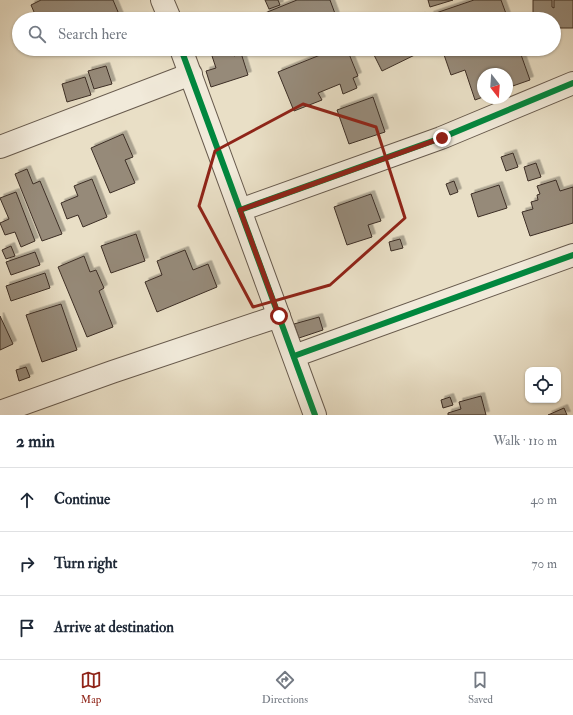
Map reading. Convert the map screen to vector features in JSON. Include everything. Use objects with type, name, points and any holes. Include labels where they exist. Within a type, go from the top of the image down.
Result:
[{"type":"street","points":[[162,0],[167,12]]},
{"type":"street","points":[[184,56],[294,356],[314,415]]},
{"type":"street","points":[[0,147],[191,74]]},
{"type":"street","points":[[240,210],[442,138],[573,82]]},
{"type":"street","points":[[294,356],[573,255]]},
{"type":"street","points":[[0,412],[112,372],[279,316]]},
{"type":"highlighted area","points":[[303,104],[376,127],[405,218],[330,285],[253,307],[199,206],[215,151]]},
{"type":"building","points":[[41,0],[113,0],[118,12],[34,12],[31,5]]},
{"type":"building","points":[[265,0],[278,0],[280,5],[269,9]]},
{"type":"building","points":[[297,0],[330,0],[334,12],[267,12]]},
{"type":"building","points":[[428,0],[453,0],[430,7]]},
{"type":"building","points":[[474,0],[501,0],[505,12],[439,12]]},
{"type":"building","points":[[533,0],[552,0],[552,7],[554,8],[554,0],[573,0],[573,28],[561,28],[561,12],[533,12]]},
{"type":"building","points":[[212,56],[242,56],[248,75],[211,87],[206,71],[216,68]]},
{"type":"building","points":[[318,56],[350,56],[358,76],[353,78],[357,88],[343,94],[340,84],[318,93],[322,100],[294,111],[278,72]]},
{"type":"building","points":[[374,56],[413,56],[382,71]]},
{"type":"building","points":[[444,56],[521,56],[530,80],[513,86],[513,68],[477,68],[477,99],[475,100],[465,70],[451,75]]},
{"type":"building","points":[[106,66],[112,84],[94,89],[88,71]]},
{"type":"building","points":[[85,77],[91,95],[67,102],[62,84]]},
{"type":"building","points":[[373,97],[385,132],[349,144],[337,110]]},
{"type":"building","points":[[123,134],[133,157],[125,160],[135,183],[110,193],[91,148]]},
{"type":"building","points":[[513,153],[518,167],[506,171],[501,157]]},
{"type":"building","points":[[536,163],[541,177],[528,181],[524,167]]},
{"type":"building","points":[[27,169],[33,184],[40,181],[62,234],[42,241],[15,174]]},
{"type":"building","points":[[92,179],[107,217],[83,227],[78,215],[67,219],[61,203],[78,196],[74,186]]},
{"type":"building","points":[[556,180],[560,191],[573,187],[573,223],[530,236],[522,212],[533,209],[531,202],[538,200],[537,195],[540,194],[537,186]]},
{"type":"building","points":[[454,181],[458,192],[450,195],[446,184]]},
{"type":"building","points":[[499,185],[507,208],[478,217],[471,194]]},
{"type":"building","points":[[16,192],[35,241],[21,247],[15,232],[5,235],[0,223],[9,219],[0,198]]},
{"type":"building","points":[[371,194],[381,221],[368,225],[372,237],[347,245],[334,207]]},
{"type":"building","points":[[136,234],[145,261],[111,273],[101,246]]},
{"type":"building","points":[[400,239],[403,248],[391,251],[389,242]]},
{"type":"building","points":[[11,246],[15,256],[6,259],[2,250]]},
{"type":"building","points":[[185,250],[193,270],[208,264],[217,287],[157,312],[145,282],[162,275],[157,261]]},
{"type":"building","points":[[35,252],[40,265],[11,275],[6,262]]},
{"type":"building","points":[[84,256],[90,272],[96,270],[104,288],[99,291],[113,327],[87,337],[58,267]]},
{"type":"building","points":[[45,273],[50,288],[11,301],[6,286]]},
{"type":"building","points":[[61,304],[77,350],[42,362],[26,315]]},
{"type":"building","points":[[0,316],[13,344],[0,350]]},
{"type":"building","points":[[319,317],[323,330],[299,338],[294,324]]},
{"type":"building","points":[[26,367],[30,377],[19,381],[16,370]]},
{"type":"building","points":[[481,396],[486,415],[448,415],[448,413],[461,409],[459,402]]},
{"type":"building","points":[[450,397],[453,405],[443,408],[441,400]]},
{"type":"building","points":[[564,408],[567,415],[548,415]]},
{"type":"cycle path","points":[[184,56],[315,415]]},
{"type":"cycle path","points":[[240,210],[441,138],[573,83]]},
{"type":"cycle path","points":[[294,356],[573,255]]},
{"type":"route","points":[[279,316],[240,210],[442,138]]}]
